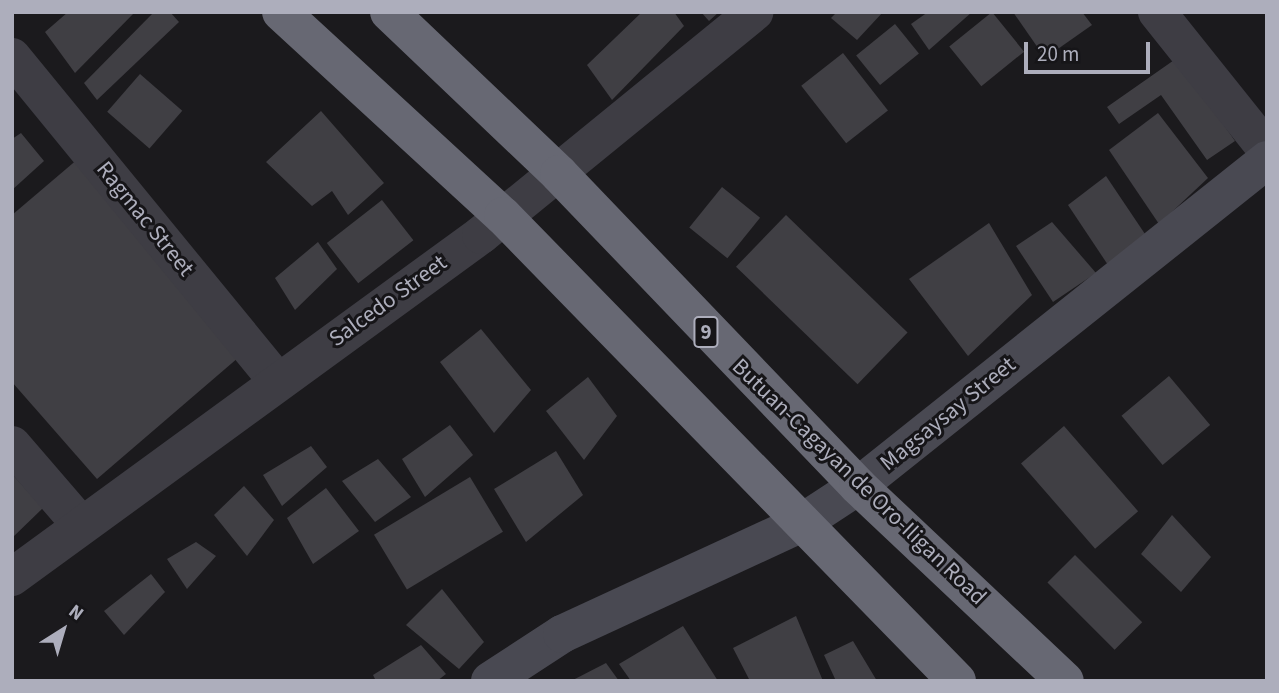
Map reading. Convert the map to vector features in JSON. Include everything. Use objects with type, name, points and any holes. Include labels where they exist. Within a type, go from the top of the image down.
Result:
[{"type":"highway","points":[[281,12],[503,216],[800,524],[957,681]]},
{"type":"highway","name":"Butuan-Cagayan de Oro-Iligan Road","points":[[389,12],[559,174],[858,486],[1065,681]]},
{"type":"street","name":"Salcedo Street","points":[[12,577],[559,174],[754,12]]},
{"type":"street","points":[[1157,12],[1267,150]]},
{"type":"street","name":"Ragmac Street","points":[[12,57],[277,381]]},
{"type":"street","name":"Magsaysay Street","points":[[490,681],[562,634],[800,524],[858,486],[1267,160]]},
{"type":"street","points":[[12,445],[81,525]]},
{"type":"building","points":[[68,12],[135,12],[75,73],[45,32]]},
{"type":"building","points":[[154,12],[170,12],[179,22],[97,100],[84,83]]},
{"type":"building","points":[[642,12],[674,12],[684,26],[612,100],[587,65]]},
{"type":"building","points":[[701,12],[719,12],[709,21]]},
{"type":"building","points":[[837,12],[883,12],[857,40],[831,18]]},
{"type":"building","points":[[928,12],[972,12],[929,50],[911,24]]},
{"type":"building","points":[[992,12],[1024,52],[981,86],[949,47]]},
{"type":"building","points":[[1013,12],[1082,12],[1092,25],[1045,58]]},
{"type":"building","points":[[895,24],[919,54],[880,85],[856,55]]},
{"type":"building","points":[[843,53],[888,111],[846,143],[801,86]]},
{"type":"building","points":[[1177,58],[1235,141],[1207,160],[1161,95],[1119,124],[1107,107]]},
{"type":"building","points":[[140,74],[182,111],[149,148],[107,112]]},
{"type":"building","points":[[321,111],[384,183],[348,215],[332,191],[312,206],[266,162]]},
{"type":"building","points":[[1158,113],[1208,178],[1159,224],[1109,150]]},
{"type":"building","points":[[21,133],[44,161],[12,190],[12,139]]},
{"type":"building","points":[[79,158],[246,351],[97,479],[12,382],[12,215]]},
{"type":"building","points":[[1106,176],[1145,234],[1110,268],[1068,205]]},
{"type":"building","points":[[722,187],[760,218],[727,258],[689,227]]},
{"type":"building","points":[[382,200],[413,240],[358,283],[327,243]]},
{"type":"building","points":[[786,215],[908,332],[858,384],[736,267]]},
{"type":"building","points":[[1052,222],[1096,273],[1053,302],[1016,246]]},
{"type":"building","points":[[989,223],[1032,295],[968,356],[909,279]]},
{"type":"building","points":[[318,242],[337,269],[295,310],[275,278]]},
{"type":"building","points":[[481,329],[531,390],[494,433],[440,362]]},
{"type":"building","points":[[1169,376],[1210,425],[1163,465],[1122,416]]},
{"type":"building","points":[[588,377],[617,416],[584,460],[546,411]]},
{"type":"building","points":[[450,425],[473,455],[425,497],[402,459]]},
{"type":"building","points":[[1064,426],[1138,511],[1095,549],[1021,463]]},
{"type":"building","points":[[311,446],[327,467],[282,506],[263,475]]},
{"type":"building","points":[[556,451],[583,495],[526,542],[494,489]]},
{"type":"building","points":[[378,459],[411,497],[375,522],[342,481]]},
{"type":"building","points":[[12,474],[43,508],[12,538]]},
{"type":"building","points":[[470,477],[503,532],[407,590],[374,535]]},
{"type":"building","points":[[244,486],[274,520],[247,556],[214,515]]},
{"type":"building","points":[[326,488],[359,531],[313,564],[287,518]]},
{"type":"building","points":[[1172,515],[1211,557],[1181,592],[1141,554]]},
{"type":"building","points":[[196,542],[216,556],[187,589],[167,559]]},
{"type":"building","points":[[1075,555],[1142,622],[1115,650],[1047,583]]},
{"type":"building","points":[[151,574],[165,592],[124,635],[104,611]]},
{"type":"building","points":[[442,589],[484,642],[459,669],[406,625]]},
{"type":"building","points":[[796,616],[823,681],[750,681],[733,648]]},
{"type":"building","points":[[683,626],[718,681],[631,681],[619,664]]},
{"type":"building","points":[[853,641],[877,681],[836,681],[824,655]]},
{"type":"building","points":[[421,645],[446,674],[437,681],[376,681],[373,675]]},
{"type":"building","points":[[606,663],[619,681],[571,681]]}]
